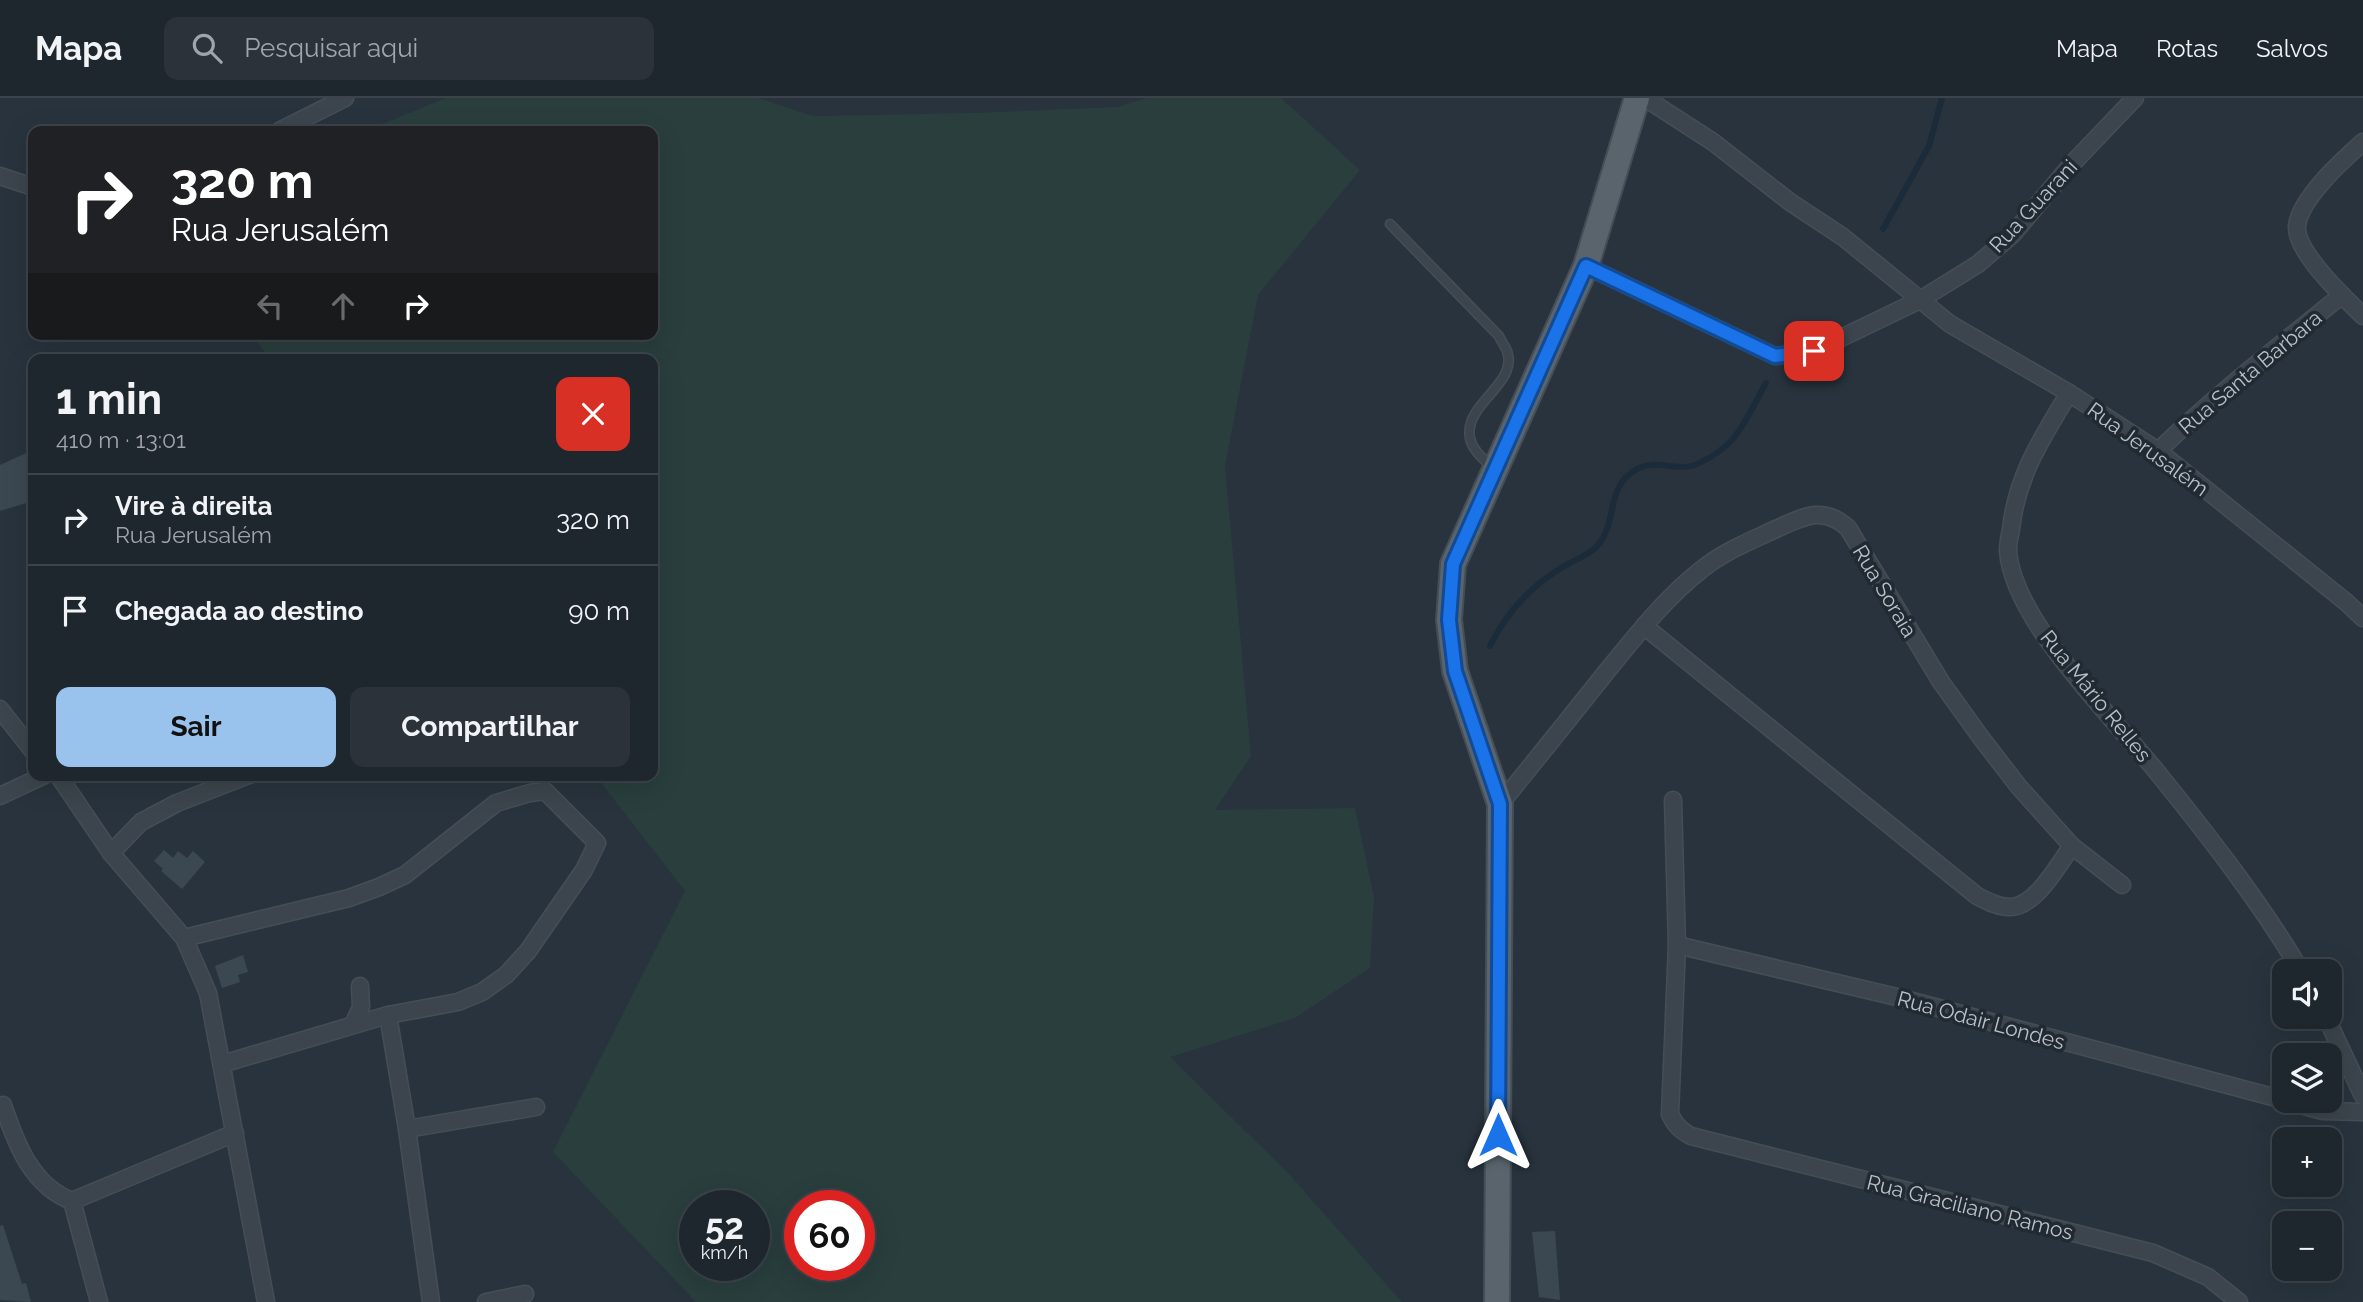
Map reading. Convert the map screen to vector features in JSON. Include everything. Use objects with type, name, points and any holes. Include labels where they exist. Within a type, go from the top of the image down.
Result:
[{"type":"main road","points":[[1497,1302],[1500,804],[1455,671],[1449,620],[1453,564],[1586,266],[1637,98]]},
{"type":"street","points":[[289,126],[345,98]]},
{"type":"street","name":"Rua Jerusalém","points":[[1645,98],[1713,142],[1790,202],[1843,237],[1950,324],[2069,393],[2158,451],[2363,618]]},
{"type":"street","name":"Rua Guarani","points":[[1920,300],[1978,264],[2012,234],[2070,166],[2135,98]]},
{"type":"street","points":[[2363,142],[2325,179],[2307,203],[2297,227],[2300,241],[2311,259],[2363,316]]},
{"type":"street","points":[[0,176],[28,185]]},
{"type":"street","points":[[1586,266],[1775,356],[1814,351],[1920,300]]},
{"type":"street","name":"Rua Santa Barbara","points":[[2158,451],[2267,355],[2342,295]]},
{"type":"street","name":"Rua Mário Relles","points":[[2069,393],[2032,454],[2019,486],[2008,550],[2017,586],[2032,616],[2063,660],[2160,774],[2239,877],[2293,959]]},
{"type":"street","name":"Rua Soraia","points":[[1500,804],[1644,625],[1702,569],[1731,550],[1791,523],[1814,514],[1827,514],[1838,519],[1858,543],[1874,575],[1941,682],[2019,788],[2072,846],[2122,885]]},
{"type":"street","points":[[1644,625],[1977,896],[2008,907],[2030,901],[2072,846]]},
{"type":"street","points":[[0,709],[28,745]]},
{"type":"street","points":[[0,796],[33,781]]},
{"type":"street","points":[[62,781],[111,853],[184,938],[208,993],[266,1302]]},
{"type":"street","points":[[111,853],[141,822],[177,803],[234,781]]},
{"type":"street","points":[[184,938],[349,898],[379,887],[405,875],[496,803],[530,793],[545,791],[597,843],[584,870],[528,951],[506,975],[482,992],[458,1002],[388,1015],[222,1064]]},
{"type":"street","points":[[1673,800],[1677,945]]},
{"type":"street","name":"Rua Odair Londes","points":[[1677,945],[1901,998],[2272,1098]]},
{"type":"street","name":"Rua Graciliano Ramos","points":[[1677,945],[1670,1114],[1674,1125],[1691,1136],[2153,1253],[2208,1277],[2239,1302]]},
{"type":"street","points":[[353,1025],[361,1007],[360,986]]},
{"type":"street","points":[[388,1015],[431,1302]]},
{"type":"street","points":[[2332,1029],[2363,1096]]},
{"type":"street","points":[[3,1105],[12,1133],[29,1166],[55,1195],[72,1201],[234,1133]]},
{"type":"street","points":[[407,1129],[536,1107]]},
{"type":"street","name":"Rua Odair Londes","points":[[2342,1111],[2363,1112]]},
{"type":"street","points":[[72,1201],[99,1302]]},
{"type":"street","points":[[486,1302],[525,1294]]},
{"type":"lane","points":[[1390,224],[1499,336],[1508,352],[1508,370],[1472,418],[1469,436],[1475,450],[1494,470]]},
{"type":"green space","points":[[446,98],[758,98],[812,116],[1117,107],[1147,98],[1281,98],[1360,170],[1258,295],[1225,466],[1251,756],[1215,810],[1355,808],[1374,897],[1370,968],[1295,1018],[1170,1057],[1289,1174],[1402,1302],[696,1302],[553,1152],[685,891],[600,781],[658,781],[658,354],[266,354],[256,340],[658,340],[658,126],[377,126]]},
{"type":"building","points":[[28,452],[28,503],[0,511],[0,465]]},
{"type":"building","points":[[164,850],[173,858],[178,851],[187,858],[193,851],[205,862],[182,889],[161,871],[163,869],[154,861]]},
{"type":"building","points":[[243,955],[248,972],[238,975],[240,982],[222,988],[215,966]]},
{"type":"building","points":[[3,1225],[22,1284],[26,1283],[31,1302],[0,1300],[0,1226]]},
{"type":"building","points":[[1555,1231],[1560,1300],[1539,1297],[1532,1232]]},
{"type":"waterway","points":[[1883,229],[1929,146],[1942,98]]},
{"type":"waterway","points":[[1490,646],[1511,612],[1529,593],[1549,576],[1597,546],[1604,537],[1616,495],[1627,476],[1637,469],[1654,465],[1690,466],[1715,454],[1730,442],[1739,430],[1766,383]]},
{"type":"route","points":[[1498,1135],[1500,804],[1455,671],[1449,620],[1453,564],[1586,266],[1756,349],[1775,356],[1814,351]]}]
